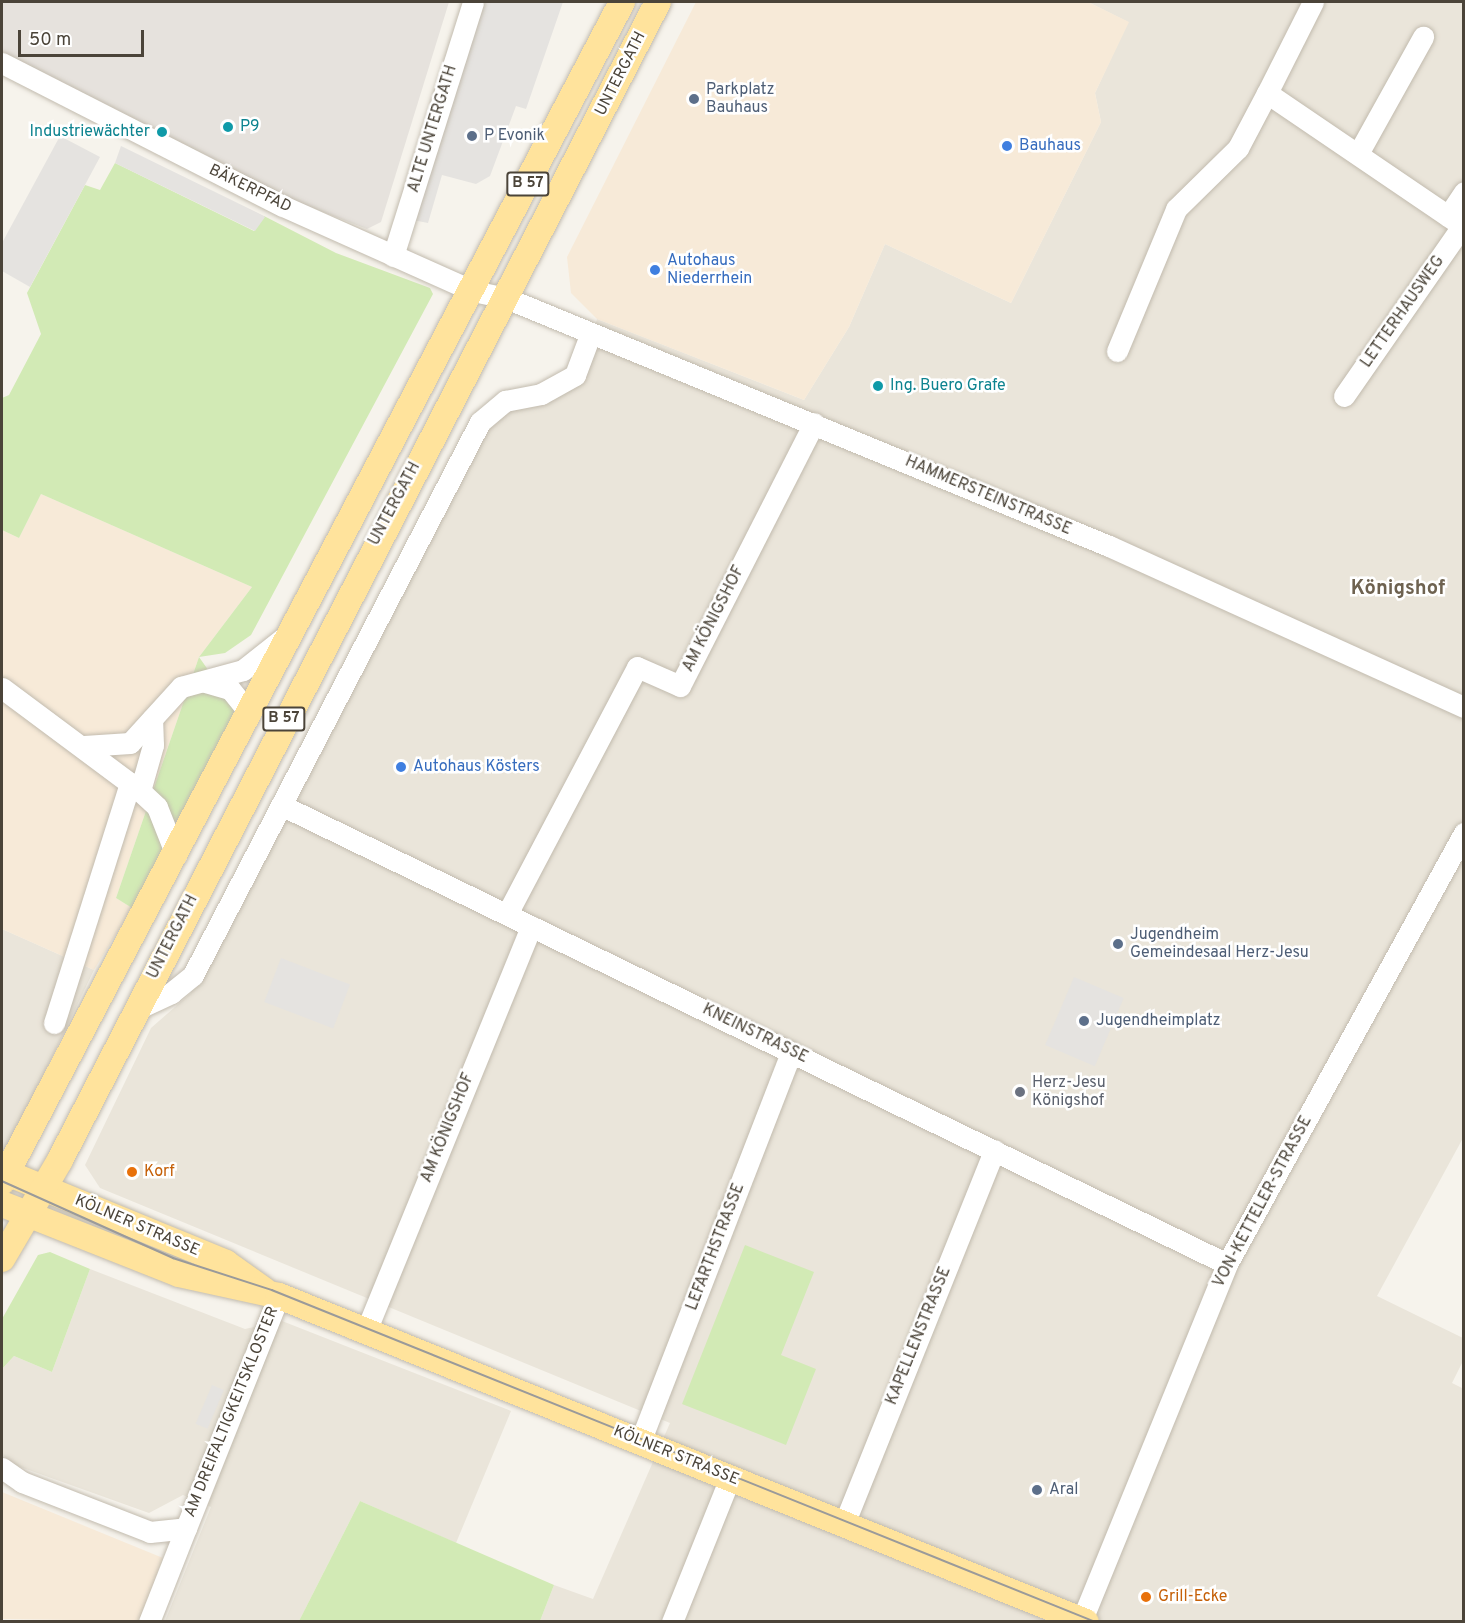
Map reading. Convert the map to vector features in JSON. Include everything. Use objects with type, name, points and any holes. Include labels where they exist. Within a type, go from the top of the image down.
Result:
[{"type":"main road","name":"UNTERGATH","points":[[3,1175],[134,924],[176,855],[473,291],[622,2]]},
{"type":"main road","name":"UNTERGATH","points":[[46,1188],[246,793],[506,298],[658,2]]},
{"type":"main road","name":"B 57","points":[[246,793],[257,756],[250,714]]},
{"type":"main road","name":"KÖLNER STRASSE","points":[[3,1175],[46,1188],[226,1263],[273,1294]]},
{"type":"main road","name":"B 57","points":[[2,1258],[46,1188]]},
{"type":"main road","name":"KÖLNER STRASSE","points":[[2,1204],[179,1274],[273,1294],[1083,1621]]},
{"type":"street","name":"ALTE UNTERGATH","points":[[393,256],[473,2]]},
{"type":"street","points":[[1117,351],[1176,209],[1238,148],[1313,2]]},
{"type":"street","points":[[1359,152],[1423,37]]},
{"type":"street","name":"BÄKERPFAD","points":[[2,63],[393,256],[473,291],[506,298]]},
{"type":"street","points":[[1267,93],[1359,152],[1458,223]]},
{"type":"street","name":"LETTERHAUSWEG","points":[[1344,396],[1458,223],[1464,192]]},
{"type":"street","name":"HAMMERSTEINSTRASSE","points":[[506,298],[590,336],[814,423],[1152,564],[1464,707]]},
{"type":"street","name":"UNTERGATH","points":[[137,1009],[171,993],[193,975],[480,422],[505,401],[541,394],[575,375],[590,336]]},
{"type":"street","name":"AM KÖNIGSHOF","points":[[507,914],[637,667],[680,686],[814,423]]},
{"type":"street","name":"UNTERGATH","points":[[84,746],[130,743],[180,687],[205,682],[258,661],[297,623]]},
{"type":"street","points":[[205,682],[230,689],[250,714]]},
{"type":"street","points":[[2,688],[84,746],[135,787],[162,816],[176,855]]},
{"type":"street","points":[[54,1023],[135,787],[153,745],[152,719]]},
{"type":"street","name":"KNEINSTRASSE","points":[[281,805],[1227,1264]]},
{"type":"street","name":"VON-KETTELER-STRASSE","points":[[1083,1621],[1227,1264],[1464,833]]},
{"type":"street","name":"AM KÖNIGSHOF","points":[[366,1331],[531,926]]},
{"type":"street","name":"LEFARTHSTRASSE","points":[[640,1442],[791,1052]]},
{"type":"street","name":"KAPELLENSTRASSE","points":[[844,1524],[994,1150]]},
{"type":"street","name":"AM DREIFALTIGKEITSKLOSTER","points":[[149,1622],[273,1294]]},
{"type":"street","name":"AM DREIFALTIGKEITSKLOSTER","points":[[2,1468],[22,1482],[150,1532],[186,1528]]},
{"type":"street","points":[[672,1622],[730,1478]]},
{"type":"shaded area","points":[[2,2],[449,2],[381,222],[367,229],[266,190],[2,52]]},
{"type":"shaded area","name":"P Evonik","points":[[483,2],[563,2],[526,109],[516,106],[490,176],[476,184],[442,175],[428,223],[413,220]]},
{"type":"shaded area","points":[[696,2],[1088,2],[1129,22],[1095,93],[1101,122],[1011,303],[885,244],[849,327],[804,400],[597,319],[571,293],[567,257]]},
{"type":"shaded area","points":[[1088,2],[1463,2],[1463,1138],[1377,1296],[1463,1338],[1463,1361],[1452,1383],[1464,1389],[1463,1621],[540,1621],[554,1585],[593,1599],[670,1423],[100,1188],[85,1165],[151,1028],[191,993],[492,417],[579,380],[597,319],[804,400],[849,327],[885,244],[1011,303],[1101,122],[1095,93],[1128,22]]},
{"type":"shaded area","points":[[60,136],[100,157],[30,287],[2,271],[2,243]]},
{"type":"shaded area","points":[[121,146],[265,217],[255,231],[115,163]]},
{"type":"shaded area","points":[[41,494],[252,587],[199,657],[116,898],[132,908],[94,970],[2,929],[2,530],[19,538]]},
{"type":"shaded area","points":[[2,929],[94,970],[2,1161]]},
{"type":"shaded area","points":[[281,958],[350,985],[333,1028],[264,1002]]},
{"type":"shaded area","name":"Jugendheimplatz","points":[[1074,977],[1124,998],[1095,1066],[1045,1045]]},
{"type":"shaded area","points":[[90,1269],[245,1329],[282,1321],[511,1411],[456,1543],[360,1501],[299,1621],[165,1621],[211,1507],[183,1495],[149,1513],[12,1464],[2,1454],[2,1369],[14,1356],[52,1372]]},
{"type":"shaded area","points":[[212,1385],[224,1390],[208,1429],[196,1424]]},
{"type":"shaded area","points":[[2,1492],[163,1558],[140,1621],[2,1619]]},
{"type":"green space","points":[[115,163],[254,231],[264,216],[336,253],[430,288],[433,294],[251,635],[225,653],[199,657],[252,587],[41,494],[19,538],[2,530],[2,398],[9,395],[41,334],[27,293],[85,185],[100,190]]},
{"type":"green space","points":[[199,657],[240,715],[132,908],[116,898]]},
{"type":"green space","points":[[745,1245],[814,1272],[781,1355],[816,1369],[786,1445],[682,1404]]},
{"type":"green space","points":[[50,1252],[90,1269],[52,1372],[14,1356],[2,1369],[2,1319],[38,1255]]},
{"type":"green space","points":[[360,1501],[554,1585],[540,1621],[299,1621]]},
{"type":"tram line","points":[[2,1181],[173,1258],[272,1290],[1096,1622]]},
{"type":"place","name":"Parkplatz Bauhaus","points":[[694,99]]},
{"type":"place","name":"P9","points":[[228,127]]},
{"type":"place","name":"Industriewächter","points":[[162,132]]},
{"type":"place","name":"P Evonik","points":[[472,136]]},
{"type":"place","name":"Bauhaus","points":[[1007,146]]},
{"type":"place","name":"Autohaus Niederrhein","points":[[655,270]]},
{"type":"place","name":"Ing. Buero Grafe","points":[[878,386]]},
{"type":"place","name":"Autohaus Kösters","points":[[401,767]]},
{"type":"place","name":"Jugendheim Gemeindesaal Herz-Jesu","points":[[1118,944]]},
{"type":"place","name":"Jugendheimplatz","points":[[1084,1021]]},
{"type":"place","name":"Herz-Jesu Königshof","points":[[1020,1092]]},
{"type":"place","name":"Korf","points":[[132,1172]]},
{"type":"place","name":"Aral","points":[[1037,1490]]},
{"type":"place","name":"Grill-Ecke","points":[[1146,1597]]},
{"type":"district","name":"Königshof","points":[[1398,589]]}]
